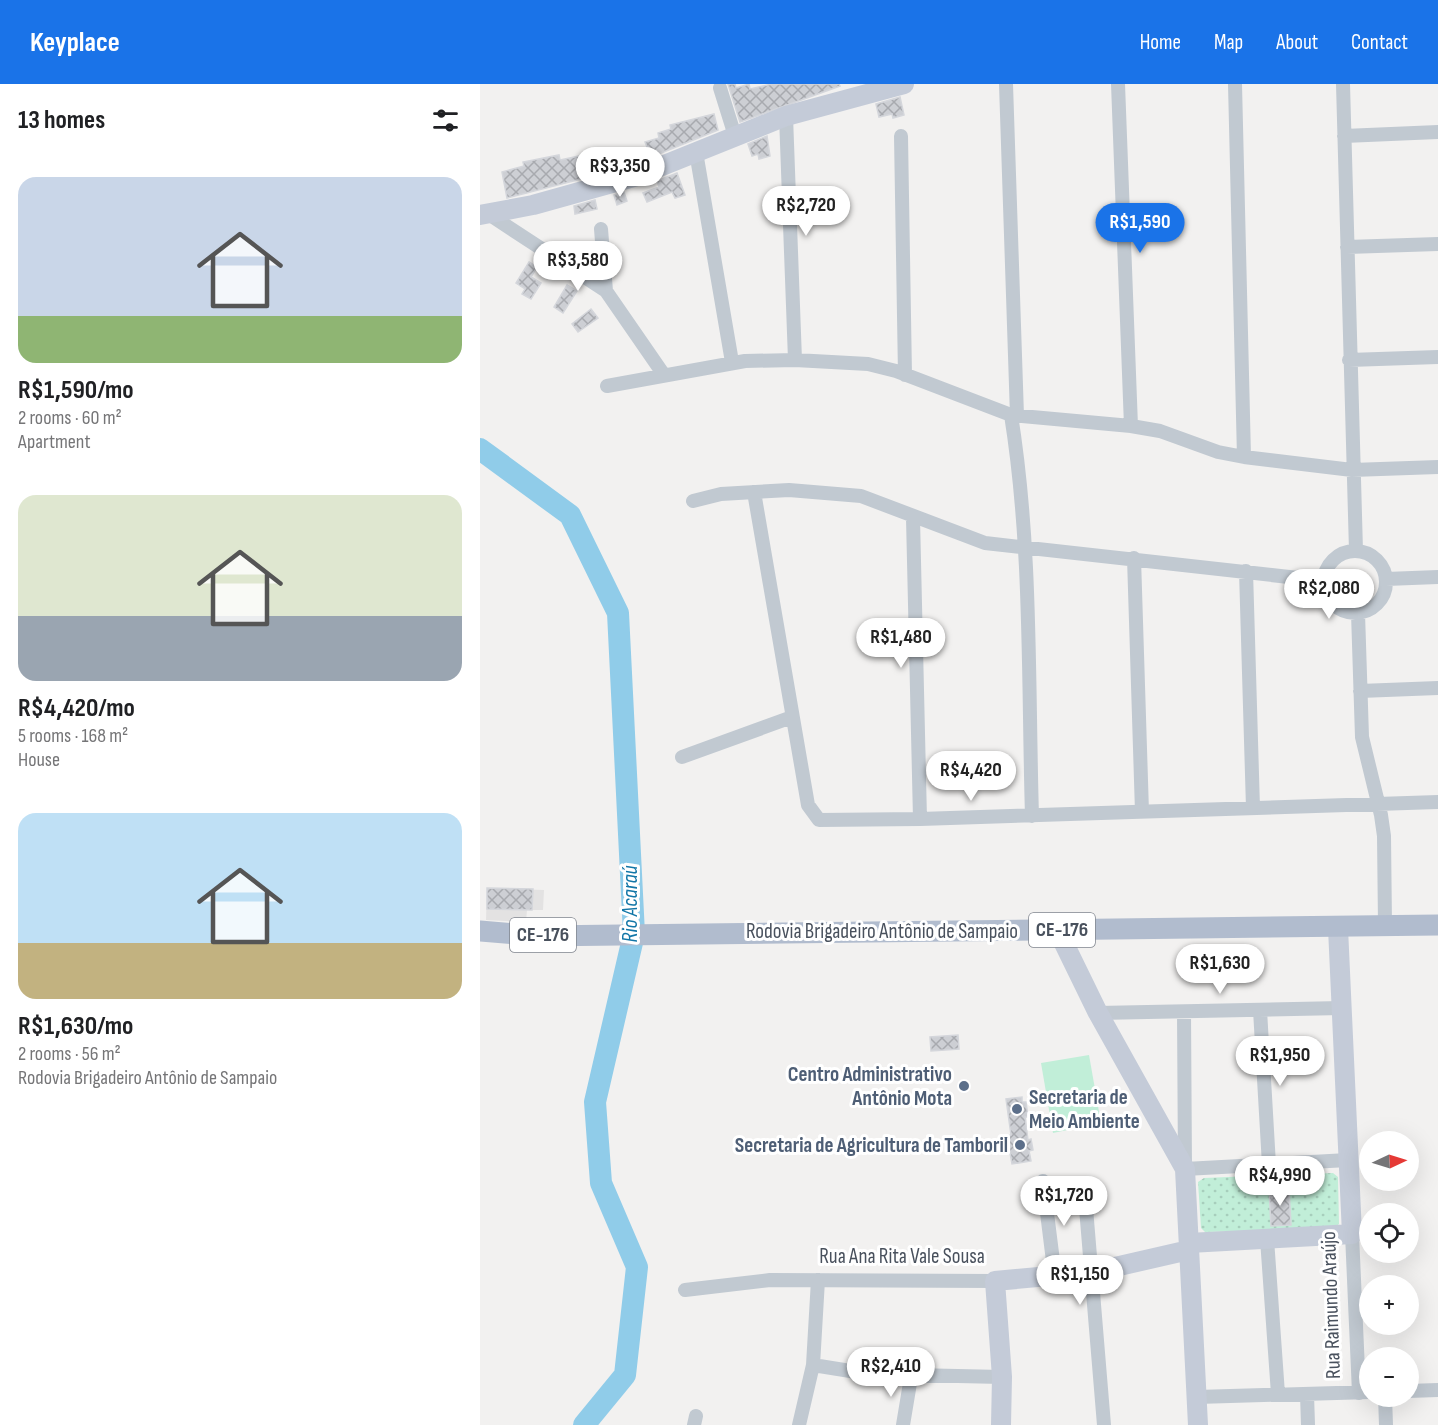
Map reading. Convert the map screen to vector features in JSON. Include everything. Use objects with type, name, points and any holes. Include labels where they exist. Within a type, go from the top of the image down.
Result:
[{"type":"main road","name":"Rodovia Brigadeiro Antônio de Sampaio","points":[[480,931],[539,936],[686,932],[1338,928],[1438,925]]},
{"type":"street","points":[[484,214],[533,205],[637,176],[786,116],[883,87],[904,84]]},
{"type":"street","points":[[1006,84],[1014,416],[1024,546],[1032,816]]},
{"type":"street","points":[[1118,84],[1131,426]]},
{"type":"street","points":[[1235,84],[1244,457]]},
{"type":"street","points":[[1343,84],[1356,551]]},
{"type":"street","points":[[720,88],[735,136]]},
{"type":"street","points":[[786,116],[795,360]]},
{"type":"street","points":[[1344,136],[1438,132]]},
{"type":"street","points":[[901,136],[905,375]]},
{"type":"street","points":[[696,152],[732,362]]},
{"type":"street","points":[[484,214],[606,291],[664,375]]},
{"type":"street","points":[[601,229],[606,291]]},
{"type":"street","points":[[1347,247],[1438,244]]},
{"type":"street","points":[[1349,360],[1438,357]]},
{"type":"street","points":[[607,386],[732,362],[795,360],[868,364],[905,375],[1014,416],[1131,426],[1160,431],[1218,452],[1352,470],[1438,467]]},
{"type":"street","points":[[693,501],[721,494],[754,492],[819,491],[861,496],[913,518],[985,543],[1324,581]]},
{"type":"street","points":[[754,492],[808,805],[815,817],[824,821],[920,819],[1438,802]]},
{"type":"street","points":[[913,518],[920,819]]},
{"type":"street","points":[[1356,551],[1373,556],[1384,570],[1386,579],[1382,598],[1376,606],[1358,613],[1338,608],[1326,591],[1324,581],[1326,571],[1338,556],[1356,551]]},
{"type":"street","points":[[1134,558],[1142,812]]},
{"type":"street","points":[[1246,571],[1253,808]]},
{"type":"street","points":[[1386,579],[1438,577]]},
{"type":"street","points":[[1358,613],[1362,737],[1384,836],[1385,925]]},
{"type":"street","points":[[1360,691],[1438,688]]},
{"type":"street","points":[[682,757],[792,717]]},
{"type":"street","name":"Rua Raimundo Araújo","points":[[1338,928],[1348,1160],[1361,1347]]},
{"type":"street","points":[[1058,930],[1098,1013],[1185,1169]]},
{"type":"street","points":[[1098,1013],[1342,1008]]},
{"type":"street","points":[[1260,1010],[1269,1165]]},
{"type":"street","points":[[1184,1012],[1185,1169],[1198,1425]]},
{"type":"street","points":[[1185,1169],[1348,1160]]},
{"type":"street","points":[[1043,1181],[1055,1277]]},
{"type":"street","points":[[1084,1184],[1104,1425]]},
{"type":"street","name":"Rua Ana Rita Vale Sousa","points":[[685,1290],[770,1280],[995,1281],[1055,1277],[1093,1272],[1189,1247],[1352,1234]]},
{"type":"street","points":[[1267,1239],[1278,1394]]},
{"type":"street","points":[[799,1425],[813,1365],[818,1280]]},
{"type":"street","points":[[995,1281],[1002,1377],[1000,1425]]},
{"type":"street","points":[[813,1365],[869,1374],[911,1377],[1002,1377]]},
{"type":"street","points":[[903,1425],[911,1377]]},
{"type":"street","points":[[1419,1391],[1438,1390]]},
{"type":"street","points":[[1197,1397],[1359,1392]]},
{"type":"street","points":[[1307,1394],[1308,1425]]},
{"type":"street","points":[[1385,1407],[1386,1425]]},
{"type":"shaded area","points":[[487,888],[544,890],[543,910],[527,910],[526,922],[486,920]]},
{"type":"green space","points":[[1089,1055],[1101,1123],[1053,1133],[1041,1063]]},
{"type":"green space","points":[[1333,1173],[1338,1177],[1339,1224],[1333,1229],[1205,1232],[1201,1228],[1198,1182],[1204,1178]]},
{"type":"building","points":[[728,84],[735,84],[736,88],[749,84],[750,89],[772,84],[839,84],[840,86],[740,122]]},
{"type":"building","points":[[900,97],[904,115],[893,118],[892,114],[879,117],[876,104]]},
{"type":"building","points":[[714,114],[718,130],[634,164],[630,153],[647,147],[645,142],[659,138],[658,133],[671,129],[670,125]]},
{"type":"building","points":[[767,136],[770,156],[759,159],[758,154],[752,156],[748,144]]},
{"type":"building","points":[[559,155],[560,160],[584,155],[589,177],[507,198],[502,172],[524,166],[523,162]]},
{"type":"building","points":[[677,173],[685,195],[675,198],[672,192],[647,202],[643,193],[659,187],[657,181]]},
{"type":"building","points":[[624,192],[627,201],[617,205],[614,195]]},
{"type":"building","points":[[595,200],[597,209],[575,214],[574,206]]},
{"type":"building","points":[[529,262],[537,267],[531,277],[541,283],[531,299],[522,294],[525,289],[516,283]]},
{"type":"building","points":[[567,285],[577,291],[563,313],[554,307]]},
{"type":"building","points":[[591,309],[598,318],[578,332],[572,324]]},
{"type":"building","points":[[487,888],[533,889],[532,910],[487,909]]},
{"type":"building","points":[[958,1035],[959,1049],[931,1051],[930,1037]]},
{"type":"building","points":[[1022,1097],[1022,1102],[1026,1102],[1028,1140],[1031,1139],[1033,1150],[1029,1151],[1031,1161],[1012,1164],[1007,1136],[1011,1135],[1006,1099]]},
{"type":"building","points":[[1289,1188],[1291,1225],[1271,1226],[1269,1189]]},
{"type":"waterway","name":"Rio Acaraú","points":[[480,449],[570,515],[618,613],[634,934],[595,1102],[601,1183],[637,1267],[625,1375],[584,1425]]},
{"type":"place","name":"Centro Administrativo Antônio Mota","points":[[964,1086]]},
{"type":"place","name":"Secretaria de Meio Ambiente","points":[[1017,1109]]},
{"type":"place","name":"Secretaria de Agricultura de Tamboril","points":[[1020,1145]]}]
